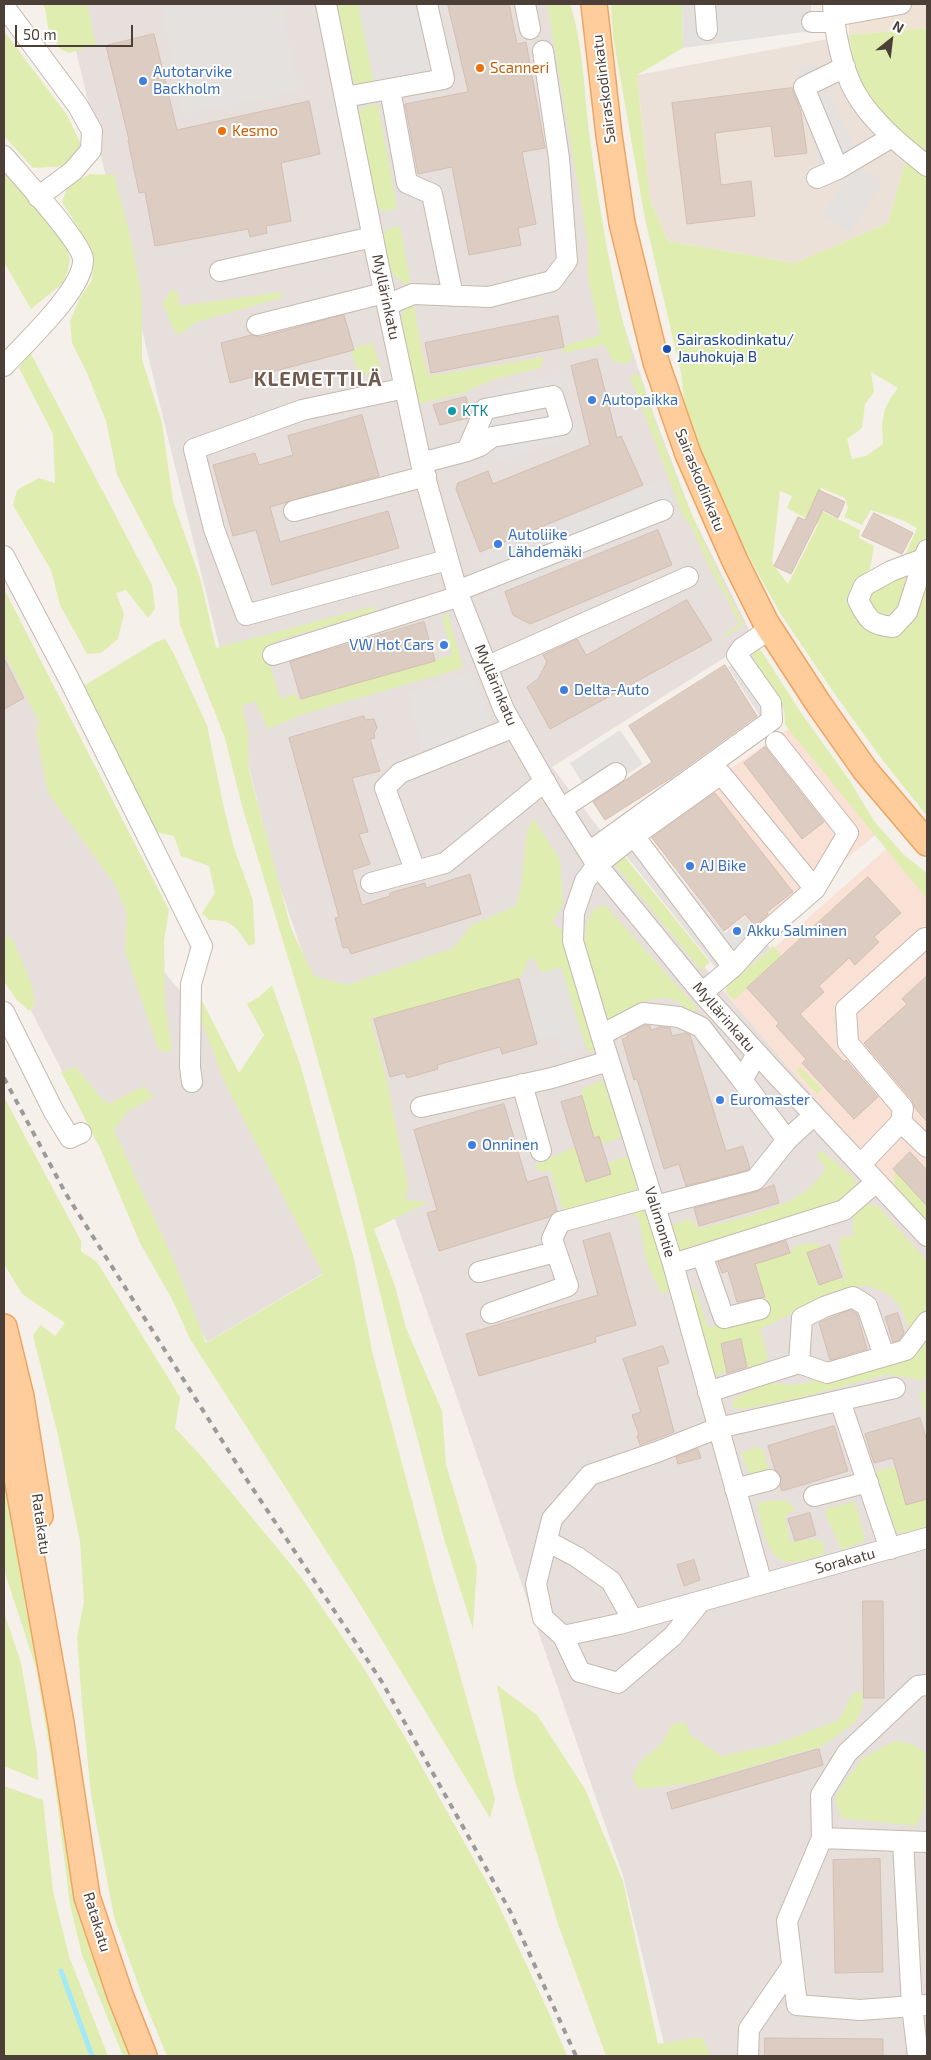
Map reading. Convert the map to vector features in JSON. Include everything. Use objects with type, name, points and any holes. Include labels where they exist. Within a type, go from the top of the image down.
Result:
[{"type":"main road","name":"Sairaskodinkatu","points":[[594,4],[609,135],[622,223],[656,362],[688,454],[735,562],[770,629],[818,703],[865,770],[927,843]]},
{"type":"main road","name":"Ratakatu","points":[[4,1327],[21,1397],[16,1454]]},
{"type":"main road","name":"Ratakatu","points":[[4,1389],[16,1454],[56,1628],[61,1723],[87,1896],[120,1995],[144,2056]]},
{"type":"street","name":"Myllärinkatu","points":[[326,4],[386,299],[424,470],[447,560],[458,594],[504,710],[560,809],[593,859],[702,993],[927,1236]]},
{"type":"street","points":[[345,97],[444,79],[427,4]]},
{"type":"street","points":[[526,4],[530,28]]},
{"type":"street","points":[[705,4],[707,30]]},
{"type":"street","points":[[812,22],[834,14],[901,4]]},
{"type":"street","points":[[4,6],[78,106],[92,131],[91,150],[73,171],[38,197]]},
{"type":"street","points":[[834,14],[845,67],[855,92],[892,138],[927,166]]},
{"type":"street","points":[[257,325],[413,294],[489,297],[552,281],[567,261],[559,158],[543,51]]},
{"type":"street","points":[[838,169],[804,87],[845,67]]},
{"type":"street","points":[[390,89],[407,183],[432,194],[453,296]]},
{"type":"street","points":[[817,178],[838,169],[892,138]]},
{"type":"street","points":[[4,156],[71,235],[83,258],[80,275],[56,311],[4,366]]},
{"type":"street","points":[[220,271],[373,237]]},
{"type":"street","points":[[405,388],[302,410],[194,449],[196,458],[214,529],[246,615],[447,560]]},
{"type":"street","points":[[294,511],[424,470],[467,451]]},
{"type":"street","points":[[274,655],[458,594],[663,510]]},
{"type":"street","points":[[4,556],[74,689],[202,946],[191,984],[190,1067],[192,1082]]},
{"type":"street","points":[[488,666],[688,578]]},
{"type":"street","points":[[593,859],[772,720],[772,703],[737,655],[742,648],[770,629]]},
{"type":"street","points":[[415,870],[385,788],[400,773],[514,727]]},
{"type":"street","points":[[702,993],[733,967],[761,936],[815,889],[848,833],[776,742]]},
{"type":"street","points":[[560,809],[616,774]]},
{"type":"street","points":[[593,859],[634,836],[721,774],[815,889]]},
{"type":"street","points":[[371,883],[445,862],[545,781]]},
{"type":"street","points":[[634,836],[733,967]]},
{"type":"street","name":"Valimontie","points":[[593,859],[574,913],[574,941],[601,1035],[673,1264],[762,1584]]},
{"type":"street","points":[[861,1164],[902,1122],[903,1108],[848,1043],[846,1009],[925,938],[927,941]]},
{"type":"street","points":[[4,1012],[54,1112],[70,1138],[81,1133]]},
{"type":"street","points":[[601,1035],[643,1013],[679,1017],[701,1028],[787,1140]]},
{"type":"street","points":[[742,1080],[757,1054]]},
{"type":"street","points":[[421,1107],[552,1078],[609,1061]]},
{"type":"street","points":[[522,1084],[541,1151]]},
{"type":"street","points":[[491,1313],[568,1286],[552,1239],[560,1222],[755,1180],[787,1140],[814,1115]]},
{"type":"street","points":[[902,1122],[927,1147]]},
{"type":"street","points":[[673,1264],[844,1210],[876,1182]]},
{"type":"street","points":[[479,1272],[555,1252]]},
{"type":"street","points":[[702,1255],[724,1318],[760,1309]]},
{"type":"street","points":[[799,1363],[802,1318],[824,1307],[853,1297],[867,1306],[884,1356]]},
{"type":"street","points":[[708,1392],[799,1363],[827,1373],[906,1350],[927,1322]]},
{"type":"street","points":[[701,1601],[673,1636],[618,1684],[580,1672],[564,1636],[544,1618],[536,1584],[552,1519],[590,1475],[657,1452],[718,1428],[895,1388]]},
{"type":"street","points":[[840,1401],[890,1548]]},
{"type":"street","points":[[735,1489],[770,1480]]},
{"type":"street","points":[[814,1496],[868,1482]]},
{"type":"street","name":"Sorakatu","points":[[564,1636],[633,1620],[927,1538]]},
{"type":"street","points":[[547,1541],[577,1557],[611,1581],[633,1620]]},
{"type":"street","points":[[920,2006],[860,2010],[797,2005],[787,1921],[822,1838],[821,1795],[847,1753],[918,1686],[927,1685]]},
{"type":"street","points":[[822,1838],[927,1842]]},
{"type":"street","points":[[903,1842],[920,2006],[918,2056]]},
{"type":"street","points":[[748,2056],[750,2030],[792,1966]]},
{"type":"shaded area","points":[[65,4],[558,4],[595,240],[655,418],[692,515],[754,639],[552,767],[724,992],[927,1225],[927,2056],[667,2056],[623,1876],[275,873],[157,393]]},
{"type":"shaded area","points":[[161,4],[282,4],[299,91],[183,114]]},
{"type":"shaded area","points":[[358,4],[420,4],[433,71],[374,83]]},
{"type":"shaded area","points":[[682,4],[811,4],[812,31],[683,48]]},
{"type":"shaded area","points":[[849,4],[927,4],[927,28],[849,35]]},
{"type":"shaded area","points":[[849,35],[856,89],[911,141],[888,223],[795,263],[668,241],[650,199],[637,75]]},
{"type":"shaded area","points":[[815,63],[864,170],[882,183],[850,233],[821,214],[843,187],[838,169],[819,169],[804,87],[797,68]]},
{"type":"shaded area","points":[[560,374],[578,436],[498,461],[482,397]]},
{"type":"shaded area","points":[[665,478],[680,518],[490,597],[476,557]]},
{"type":"shaded area","points":[[4,641],[150,955],[197,1011],[327,1271],[207,1342],[93,1131],[4,958]]},
{"type":"shaded area","points":[[750,653],[784,708],[763,721],[728,667]]},
{"type":"shaded area","points":[[471,672],[494,726],[467,739],[421,750],[408,693]]},
{"type":"shaded area","points":[[794,725],[879,832],[741,946],[643,828]]},
{"type":"shaded area","points":[[620,730],[643,764],[591,797],[570,763]]},
{"type":"shaded area","points":[[646,835],[725,933],[745,917],[771,949],[728,983],[624,853]]},
{"type":"shaded area","points":[[892,844],[927,888],[927,1225],[724,992]]},
{"type":"shaded area","points":[[561,967],[585,1044],[562,1054],[556,1034],[538,1040],[521,979]]},
{"type":"green space","points":[[42,4],[87,4],[96,45],[69,53],[60,49],[48,28],[45,8]]},
{"type":"green space","points":[[337,4],[358,4],[374,83],[359,88],[354,83]]},
{"type":"green space","points":[[547,4],[570,4],[575,20],[602,222],[619,305],[633,359],[625,364],[612,361],[605,345],[560,353],[567,345],[601,335],[588,278],[588,243]]},
{"type":"green space","points":[[611,4],[682,4],[683,48],[637,75],[650,199],[668,241],[795,263],[888,223],[911,141],[856,89],[849,35],[927,28],[927,816],[881,758],[780,613],[720,500],[699,449],[685,409],[681,373],[645,219],[613,36]],"holes":[[[871,372],[898,388],[884,414],[882,428],[883,444],[866,456],[852,459],[847,439],[862,428],[865,404],[874,392]],[[821,488],[845,498],[848,508],[844,517],[862,525],[871,510],[902,520],[917,528],[904,557],[862,577],[870,569],[874,546],[859,538],[860,530],[816,508]],[[780,491],[792,496],[787,508],[818,525],[788,584],[772,563]]]},
{"type":"green space","points":[[4,31],[67,115],[82,146],[69,166],[33,168],[4,136]]},
{"type":"green space","points":[[378,104],[397,209],[381,211],[377,206],[359,112],[365,106]]},
{"type":"green space","points":[[4,169],[64,239],[70,259],[63,283],[31,309],[4,262]]},
{"type":"green space","points":[[90,174],[114,175],[132,243],[142,298],[142,359],[162,423],[173,501],[201,581],[216,648],[374,606],[376,611],[280,640],[267,655],[280,699],[296,693],[298,700],[452,655],[442,617],[448,614],[463,668],[303,714],[268,729],[255,701],[242,706],[248,731],[249,770],[271,854],[291,928],[314,976],[347,985],[454,948],[471,925],[516,906],[521,887],[527,831],[534,819],[560,860],[563,904],[552,923],[563,931],[594,1040],[593,1051],[589,1052],[585,1044],[561,968],[542,973],[533,958],[527,960],[527,965],[519,979],[374,1019],[370,1017],[386,1076],[408,1186],[405,1200],[428,1202],[374,1229],[395,1286],[406,1328],[442,1411],[446,1465],[477,1567],[473,1629],[445,1542],[397,1362],[356,1196],[303,1007],[242,806],[225,738],[180,625],[177,589],[117,475],[106,421],[87,373],[72,343],[70,321],[80,298],[92,280],[93,258],[80,230],[62,202],[68,186]]},
{"type":"green space","points":[[396,226],[400,227],[411,284],[397,278],[392,272],[387,259],[382,235],[387,230]]},
{"type":"green space","points":[[172,290],[178,292],[179,306],[281,292],[281,298],[194,323],[180,335],[174,331],[163,303]]},
{"type":"green space","points":[[414,304],[428,376],[545,357],[540,368],[492,380],[461,394],[421,403],[416,399],[401,318],[405,309]]},
{"type":"green space","points":[[373,343],[381,372],[359,376],[351,351],[354,350],[353,348]]},
{"type":"green space","points":[[30,352],[152,585],[155,609],[148,618],[126,590],[116,593],[124,614],[118,639],[101,653],[87,654],[60,605],[51,570],[13,505],[17,490],[39,478],[55,483],[53,434],[19,368]]},
{"type":"green space","points":[[639,374],[686,500],[743,622],[742,627],[724,637],[723,635],[740,624],[707,562],[691,526],[682,514],[630,376]]},
{"type":"green space","points":[[4,589],[169,910],[164,941],[165,1002],[172,1051],[159,1051],[125,951],[127,915],[116,886],[48,793],[36,731],[40,724],[4,652]]},
{"type":"green space","points":[[751,638],[850,781],[874,821],[903,854],[927,873],[927,899],[785,725],[784,708],[750,653]]},
{"type":"green space","points":[[165,639],[207,725],[234,848],[253,900],[255,943],[249,946],[234,926],[224,921],[209,920],[202,913],[215,893],[209,866],[181,856],[174,836],[155,832],[82,687],[156,642]]},
{"type":"green space","points":[[625,857],[710,962],[701,970],[615,865]]},
{"type":"green space","points":[[605,905],[698,1009],[691,1011],[672,999],[659,998],[636,1005],[609,1021],[584,943],[587,922],[594,909]]},
{"type":"green space","points":[[4,935],[13,940],[32,986],[35,1005],[29,1011],[16,999],[4,981]]},
{"type":"green space","points":[[772,945],[782,956],[734,1000],[729,996],[726,989],[728,983],[771,949]]},
{"type":"green space","points":[[272,985],[301,1067],[354,1259],[372,1351],[432,1576],[495,1799],[490,1818],[357,1599],[190,1339],[173,1301],[140,1243],[100,1148],[61,1072],[76,1067],[103,1100],[109,1104],[144,1086],[154,1097],[128,1111],[114,1130],[173,1259],[206,1343],[323,1274],[224,1081],[195,1003],[198,993],[239,1073],[264,1035],[247,1004],[259,997]]},
{"type":"green space","points":[[800,1067],[822,1089],[817,1094],[796,1071]]},
{"type":"green space","points":[[603,1080],[623,1133],[620,1138],[601,1144],[599,1136],[594,1138],[582,1096],[579,1097],[584,1088]]},
{"type":"green space","points":[[4,1097],[81,1241],[81,1251],[97,1262],[180,1397],[175,1428],[202,1457],[301,1577],[363,1667],[409,1744],[494,1895],[567,2056],[167,2056],[143,1998],[114,1917],[91,1795],[77,1637],[84,1601],[80,1541],[58,1435],[33,1335],[41,1325],[55,1336],[65,1323],[22,1294],[4,1264]]},
{"type":"green space","points":[[575,1147],[586,1182],[610,1175],[607,1163],[628,1156],[637,1181],[634,1195],[564,1214],[550,1171],[538,1171],[536,1164]]},
{"type":"green space","points":[[823,1152],[855,1179],[855,1189],[846,1200],[682,1252],[677,1248],[671,1225],[691,1219],[699,1229],[770,1209],[804,1192],[817,1180],[825,1167],[816,1154]]},
{"type":"green space","points":[[895,1171],[927,1205],[927,1222],[894,1184]]},
{"type":"green space","points":[[866,1203],[878,1206],[927,1261],[927,1309],[915,1328],[909,1329],[900,1306],[887,1293],[866,1285],[824,1298],[760,1329],[768,1358],[761,1365],[749,1368],[741,1354],[733,1360],[726,1372],[715,1375],[688,1288],[696,1290],[708,1328],[765,1310],[761,1298],[765,1297],[755,1264],[790,1253],[797,1245],[815,1243],[823,1248],[807,1253],[818,1285],[842,1277],[842,1284],[845,1276],[840,1255],[839,1239],[854,1235],[854,1217]]},
{"type":"green space","points":[[636,1208],[648,1214],[672,1290],[661,1294],[646,1260],[639,1219],[633,1214]]},
{"type":"green space","points":[[927,1331],[927,1378],[921,1380],[888,1374],[799,1398],[743,1409],[733,1408],[733,1399],[767,1383],[792,1385],[848,1375]]},
{"type":"green space","points":[[925,1390],[927,1391],[927,1420],[919,1394]]},
{"type":"green space","points":[[756,1446],[763,1451],[770,1472],[750,1475],[741,1454]]},
{"type":"green space","points":[[895,1467],[906,1505],[927,1499],[927,1527],[901,1534],[895,1530],[876,1471]]},
{"type":"green space","points":[[4,1480],[133,2056],[123,2056],[82,1955],[70,1905],[53,1770],[36,1668],[4,1570]]},
{"type":"green space","points":[[772,1500],[787,1501],[796,1509],[785,1516],[790,1542],[814,1539],[824,1543],[824,1554],[807,1560],[793,1562],[781,1560],[775,1555],[766,1539],[757,1503]]},
{"type":"green space","points":[[855,1501],[865,1539],[842,1550],[826,1516],[826,1509]]},
{"type":"green space","points":[[4,1612],[21,1663],[37,1754],[38,1780],[4,1766]]},
{"type":"green space","points":[[497,1685],[537,1715],[585,1789],[623,1881],[658,2044],[702,2037],[711,2056],[606,2056],[558,1924],[515,1781]]},
{"type":"green space","points":[[862,1690],[863,1707],[855,1722],[823,1746],[695,1783],[638,1789],[632,1776],[641,1761],[662,1743],[672,1724],[685,1722],[690,1735],[721,1756],[774,1745],[839,1720],[852,1695]]},
{"type":"green space","points":[[894,1741],[912,1744],[925,1752],[924,1808],[916,1826],[841,1818],[835,1798],[845,1781],[863,1758]]},
{"type":"green space","points":[[4,1786],[43,1800],[53,1891],[69,1956],[108,2056],[4,2056]]},
{"type":"building","points":[[448,4],[509,4],[517,44],[526,42],[545,148],[522,152],[536,224],[518,228],[521,245],[469,255],[452,167],[418,174],[405,104],[468,92]]},
{"type":"building","points":[[154,34],[177,130],[309,101],[320,154],[281,163],[291,221],[266,226],[267,233],[250,237],[248,229],[155,246],[145,192],[139,193],[129,140],[106,46]]},
{"type":"building","points":[[792,88],[801,112],[807,153],[775,157],[771,126],[715,133],[721,185],[751,181],[755,216],[687,224],[672,103]]},
{"type":"building","points":[[344,315],[354,350],[230,383],[221,343],[251,335],[260,337]]},
{"type":"building","points":[[558,316],[564,347],[431,373],[425,343]]},
{"type":"building","points":[[597,359],[617,438],[621,436],[643,485],[480,552],[456,489],[458,483],[488,471],[493,484],[590,445],[571,366]]},
{"type":"building","name":"KTK","points":[[466,397],[470,415],[468,418],[440,425],[433,405]]},
{"type":"building","points":[[362,415],[379,476],[270,507],[280,542],[388,511],[399,548],[272,585],[256,530],[233,536],[213,465],[255,453],[259,465],[293,455],[288,436]]},
{"type":"building","points":[[819,490],[845,502],[838,518],[823,510],[791,574],[774,566],[798,517],[805,520]]},
{"type":"building","points":[[874,513],[913,533],[902,554],[862,536]]},
{"type":"building","points":[[658,530],[672,565],[530,624],[513,615],[505,592]]},
{"type":"building","points":[[687,600],[712,640],[550,729],[527,687],[538,679],[547,662],[543,655],[577,639],[586,655]]},
{"type":"building","points":[[424,622],[435,661],[301,699],[290,662]]},
{"type":"building","points":[[4,658],[24,698],[4,709]]},
{"type":"building","points":[[725,665],[757,716],[671,778],[605,820],[593,802],[652,762],[629,726]]},
{"type":"building","points":[[364,716],[365,720],[374,719],[377,728],[374,733],[375,738],[370,739],[380,771],[352,778],[368,832],[359,834],[370,864],[352,870],[362,905],[390,896],[390,893],[425,883],[426,888],[470,874],[481,914],[351,954],[348,947],[343,948],[335,918],[339,917],[289,738]]},
{"type":"building","points":[[765,747],[824,822],[802,839],[744,763]]},
{"type":"building","points":[[715,793],[793,892],[767,912],[768,914],[755,926],[745,914],[724,931],[652,838]]},
{"type":"building","points":[[868,877],[901,913],[874,937],[879,942],[855,965],[849,958],[819,986],[824,992],[800,1014],[844,1062],[846,1060],[878,1097],[854,1119],[802,1063],[806,1059],[776,1026],[779,1023],[747,988]]},
{"type":"building","points":[[927,976],[927,1122],[915,1108],[912,1100],[864,1043],[907,1004],[902,999]]},
{"type":"building","points":[[519,979],[537,1044],[502,1054],[500,1047],[437,1065],[438,1069],[407,1078],[405,1073],[390,1077],[374,1019]]},
{"type":"building","points":[[645,1025],[650,1026],[651,1030],[661,1027],[670,1028],[672,1036],[685,1033],[690,1035],[726,1151],[743,1146],[750,1168],[748,1170],[686,1186],[679,1164],[664,1169],[637,1079],[634,1080],[622,1039]]},
{"type":"building","points":[[582,1096],[594,1138],[599,1136],[611,1174],[586,1182],[561,1102]]},
{"type":"building","points":[[504,1104],[527,1182],[547,1176],[557,1211],[549,1217],[439,1251],[427,1213],[437,1210],[414,1130]]},
{"type":"building","points":[[910,1152],[927,1170],[927,1206],[893,1169]]},
{"type":"building","points":[[774,1185],[779,1203],[699,1226],[694,1208]]},
{"type":"building","points":[[610,1233],[636,1325],[595,1337],[596,1342],[479,1376],[466,1334],[598,1295],[583,1241]]},
{"type":"building","points":[[786,1241],[790,1253],[755,1264],[765,1297],[737,1302],[728,1271],[722,1273],[718,1262]]},
{"type":"building","points":[[830,1245],[842,1277],[819,1285],[807,1253]]},
{"type":"building","points":[[851,1310],[857,1314],[867,1349],[830,1360],[819,1323]]},
{"type":"building","points":[[898,1313],[904,1333],[899,1340],[893,1342],[885,1317]]},
{"type":"building","points":[[741,1339],[747,1367],[727,1373],[721,1344]]},
{"type":"building","points":[[663,1346],[669,1363],[657,1367],[674,1432],[640,1445],[637,1436],[639,1435],[632,1415],[641,1412],[623,1359]]},
{"type":"building","points":[[920,1418],[927,1441],[927,1499],[906,1505],[893,1458],[874,1463],[865,1434]]},
{"type":"building","points":[[834,1426],[848,1471],[782,1491],[780,1485],[781,1477],[775,1470],[768,1446]]},
{"type":"building","points":[[698,1449],[701,1458],[678,1464],[676,1457]]},
{"type":"building","points":[[810,1513],[816,1535],[795,1541],[788,1519]]},
{"type":"building","points":[[694,1560],[700,1580],[684,1586],[677,1565]]},
{"type":"building","points":[[863,1601],[883,1601],[884,1698],[864,1698]]},
{"type":"building","points":[[819,1749],[823,1765],[672,1809],[667,1793]]},
{"type":"building","points":[[880,1859],[883,1972],[835,1973],[833,1860]]},
{"type":"building","points":[[765,2038],[883,2039],[883,2056],[765,2056]]},
{"type":"waterway","points":[[61,1971],[92,2056]]},
{"type":"railway","points":[[4,1078],[66,1194],[247,1480],[382,1682],[510,1911],[576,2056]]},
{"type":"place","name":"Scanneri","points":[[480,68]]},
{"type":"place","name":"Autotarvike Backholm","points":[[143,81]]},
{"type":"place","name":"Kesmo","points":[[222,131]]},
{"type":"place","name":"Sairaskodinkatu/ Jauhokuja B","points":[[667,349]]},
{"type":"place","name":"Autopaikka","points":[[592,400]]},
{"type":"place","name":"KTK","points":[[452,411]]},
{"type":"place","name":"Autoliike Lähdemäki","points":[[498,544]]},
{"type":"place","name":"VW Hot Cars","points":[[444,645]]},
{"type":"place","name":"Delta-Auto","points":[[564,690]]},
{"type":"place","name":"AJ Bike","points":[[690,866]]},
{"type":"place","name":"Akku Salminen","points":[[737,931]]},
{"type":"place","name":"Euromaster","points":[[720,1100]]},
{"type":"place","name":"Onninen","points":[[472,1145]]},
{"type":"district","name":"KLEMETTILÄ","points":[[318,379]]}]
